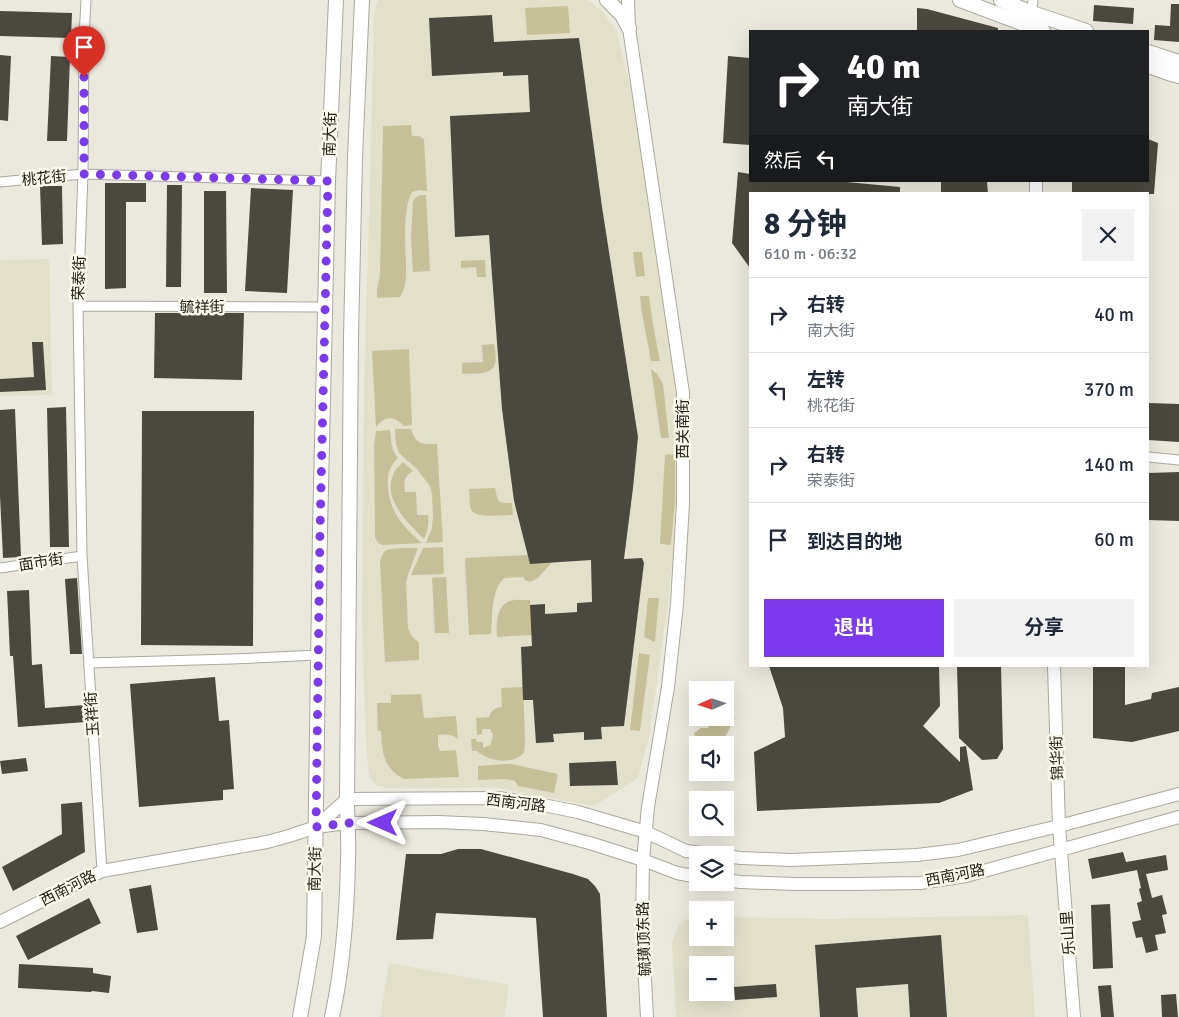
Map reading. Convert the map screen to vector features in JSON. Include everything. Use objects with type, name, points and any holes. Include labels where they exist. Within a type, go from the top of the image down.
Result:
[{"type":"main road","name":"南大街","points":[[300,1017],[314,936],[320,512],[328,181],[336,0]]},
{"type":"main road","name":"南大街","points":[[332,1017],[337,996],[343,945],[348,860],[351,328],[355,156],[362,0]]},
{"type":"main road","points":[[607,0],[622,15],[630,28]]},
{"type":"main road","name":"西关南街","points":[[628,0],[630,28],[684,393],[684,503],[677,604],[668,688],[648,807],[643,860]]},
{"type":"main road","points":[[960,0],[1034,20],[1081,30]]},
{"type":"main road","points":[[1001,0],[1034,20]]},
{"type":"main road","points":[[1149,52],[1179,62]]},
{"type":"main road","points":[[1149,66],[1179,76]]},
{"type":"main road","name":"锦华街","points":[[1054,667],[1061,849]]},
{"type":"main road","name":"西南河路","points":[[734,857],[791,860],[926,854],[958,850],[1059,826],[1179,794]]},
{"type":"main road","name":"西南河路","points":[[316,827],[347,799],[499,798],[578,812],[646,832],[689,851]]},
{"type":"main road","name":"西南河路","points":[[734,881],[794,884],[920,883],[966,876],[1179,817]]},
{"type":"main road","name":"西南河路","points":[[0,922],[102,872],[267,842],[316,827],[347,823],[438,822],[541,830],[593,844],[677,873],[689,875]]},
{"type":"main road","name":"乐山里","points":[[1061,849],[1074,1017]]},
{"type":"main road","name":"毓璜顶东路","points":[[643,860],[642,927],[647,1017]]},
{"type":"street","name":"荣泰街","points":[[82,556],[78,306],[84,174],[84,38],[86,0]]},
{"type":"street","name":"桃花街","points":[[0,182],[84,174],[328,181]]},
{"type":"street","name":"毓祥街","points":[[78,306],[325,307]]},
{"type":"street","points":[[1149,457],[1179,460]]},
{"type":"street","name":"面市街","points":[[0,568],[82,556]]},
{"type":"street","name":"玉祥街","points":[[82,556],[102,872]]},
{"type":"street","points":[[89,663],[318,655]]},
{"type":"shaded area","points":[[379,0],[584,0],[589,1],[602,11],[617,32],[641,133],[676,381],[679,417],[676,533],[649,736],[638,778],[594,806],[497,788],[386,788],[376,785],[370,778],[365,721],[362,619],[364,385],[374,12]]},
{"type":"shaded area","points":[[568,6],[570,33],[527,35],[525,8]]},
{"type":"shaded area","points":[[411,125],[412,136],[419,136],[424,139],[427,191],[419,190],[412,192],[407,207],[405,226],[406,280],[404,289],[400,297],[377,298],[380,275],[383,126]]},
{"type":"shaded area","points":[[421,195],[426,195],[430,271],[413,272],[411,238],[413,201]]},
{"type":"shaded area","points":[[633,252],[642,252],[645,276],[636,277]]},
{"type":"shaded area","points":[[49,259],[52,395],[0,396],[0,260]]},
{"type":"shaded area","points":[[485,260],[486,277],[477,277],[476,267],[461,268],[461,261]]},
{"type":"shaded area","points":[[640,296],[649,296],[660,361],[651,361]]},
{"type":"shaded area","points":[[494,344],[496,360],[493,368],[476,374],[462,374],[462,363],[483,362],[482,345]]},
{"type":"shaded area","points":[[409,349],[412,425],[404,426],[396,420],[389,418],[376,427],[372,351]]},
{"type":"shaded area","points":[[651,369],[657,374],[663,384],[669,438],[661,438]]},
{"type":"shaded area","points":[[395,429],[411,429],[417,441],[437,444],[443,542],[426,543],[432,528],[433,515],[430,486],[416,468],[399,453]]},
{"type":"shaded area","points":[[390,430],[393,448],[398,458],[391,466],[388,476],[390,501],[402,524],[422,543],[383,545],[375,537],[374,445],[376,431]]},
{"type":"shaded area","points":[[675,454],[675,500],[671,545],[660,544],[665,455]]},
{"type":"shaded area","points":[[403,462],[413,471],[405,480],[405,492],[416,492],[417,515],[428,515],[428,527],[424,539],[399,510],[391,493],[393,475]]},
{"type":"shaded area","points":[[495,488],[499,501],[512,503],[513,515],[483,515],[473,512],[470,507],[469,489]]},
{"type":"shaded area","points":[[443,547],[444,574],[411,575],[423,548]]},
{"type":"shaded area","points":[[418,548],[406,583],[408,628],[412,636],[419,642],[419,660],[385,662],[381,558],[384,552],[388,550]]},
{"type":"shaded area","points":[[528,555],[552,562],[538,578],[530,582],[523,577],[504,578],[494,597],[491,634],[469,635],[465,558]]},
{"type":"shaded area","points":[[446,577],[449,633],[435,633],[432,578]]},
{"type":"shaded area","points":[[648,598],[659,598],[655,642],[644,637]]},
{"type":"shaded area","points":[[512,600],[530,600],[532,635],[497,637],[499,611],[505,603]]},
{"type":"shaded area","points":[[639,653],[650,655],[640,731],[630,730]]},
{"type":"shaded area","points":[[523,687],[524,753],[519,757],[501,761],[488,758],[477,751],[472,751],[471,739],[483,742],[483,748],[490,745],[493,737],[490,729],[482,729],[482,734],[477,735],[476,718],[489,717],[494,710],[502,707],[501,688]]},
{"type":"shaded area","points":[[421,694],[424,718],[456,716],[458,739],[449,735],[438,735],[438,746],[440,751],[456,750],[459,777],[404,779],[392,770],[385,759],[381,731],[378,731],[377,703],[391,703],[391,695]]},
{"type":"shaded area","points":[[709,726],[731,726],[726,736],[695,736],[694,733],[701,728],[708,728]]},
{"type":"shaded area","points":[[511,764],[558,774],[554,793],[518,786],[515,781],[505,779],[478,780],[478,766]]},
{"type":"shaded area","points":[[1028,915],[1035,1017],[676,1017],[672,943],[677,928],[682,921],[689,919],[689,946],[734,946],[734,917],[828,919]]},
{"type":"shaded area","points":[[389,963],[509,985],[504,1017],[380,1017]]},
{"type":"building","points":[[1171,4],[1179,4],[1179,42],[1154,40],[1155,25],[1170,26]]},
{"type":"building","points":[[1094,5],[1134,8],[1133,24],[1093,21]]},
{"type":"building","points":[[917,8],[998,28],[998,30],[917,30]]},
{"type":"building","points":[[0,11],[72,13],[71,38],[0,36]]},
{"type":"building","points":[[492,15],[494,42],[579,38],[602,207],[638,437],[624,559],[642,558],[644,563],[624,726],[601,727],[602,739],[584,740],[584,732],[553,734],[554,742],[536,743],[533,700],[523,700],[521,647],[532,646],[530,605],[545,604],[545,614],[577,612],[577,603],[592,602],[591,560],[530,564],[514,501],[502,409],[489,235],[455,237],[450,116],[530,112],[528,75],[503,76],[503,72],[432,76],[429,18]]},
{"type":"building","points":[[0,55],[11,56],[8,121],[0,120]]},
{"type":"building","points":[[51,56],[70,57],[67,141],[47,141]]},
{"type":"building","points":[[728,56],[749,58],[749,145],[723,143]]},
{"type":"building","points":[[1149,139],[1158,143],[1154,194],[1149,194],[1149,192],[1072,192],[1072,182],[1149,182]]},
{"type":"building","points":[[738,172],[749,174],[749,182],[847,182],[900,187],[900,192],[749,192],[749,267],[732,243]]},
{"type":"building","points":[[941,182],[987,182],[988,192],[941,192]]},
{"type":"building","points":[[105,183],[146,183],[146,202],[126,202],[126,288],[105,289]]},
{"type":"building","points":[[167,185],[182,185],[181,287],[166,287]]},
{"type":"building","points":[[40,186],[62,186],[63,244],[42,245]]},
{"type":"building","points":[[251,188],[293,190],[287,293],[245,291]]},
{"type":"building","points":[[204,191],[226,191],[227,293],[204,293]]},
{"type":"building","points":[[155,313],[244,313],[242,380],[154,378]]},
{"type":"building","points":[[32,342],[43,342],[46,390],[0,392],[0,379],[34,377]]},
{"type":"building","points":[[1149,403],[1179,404],[1179,442],[1149,440]]},
{"type":"building","points":[[66,407],[69,547],[50,547],[47,408]]},
{"type":"building","points":[[15,409],[21,557],[3,558],[0,496],[0,410]]},
{"type":"building","points":[[142,411],[254,411],[253,646],[141,645]]},
{"type":"building","points":[[1179,472],[1179,521],[1149,520],[1149,473]]},
{"type":"building","points":[[77,578],[82,654],[70,654],[65,579]]},
{"type":"building","points":[[29,590],[32,665],[42,664],[45,708],[85,705],[86,722],[18,727],[13,656],[10,656],[7,591]]},
{"type":"building","points":[[769,667],[939,667],[940,706],[923,726],[960,762],[960,747],[966,746],[973,790],[939,803],[757,811],[754,752],[785,737],[783,708]]},
{"type":"building","points":[[957,667],[1001,667],[1003,749],[997,759],[982,760],[959,738]]},
{"type":"building","points":[[1093,667],[1125,667],[1125,705],[1151,699],[1152,693],[1179,687],[1179,731],[1132,742],[1093,738]]},
{"type":"building","points":[[215,677],[219,721],[229,720],[234,789],[223,790],[223,800],[139,807],[130,684]]},
{"type":"building","points":[[26,758],[28,771],[2,774],[0,761]]},
{"type":"building","points":[[616,761],[618,785],[570,786],[569,763]]},
{"type":"building","points":[[82,802],[85,852],[13,891],[2,867],[62,834],[61,804]]},
{"type":"building","points":[[458,849],[481,849],[573,874],[588,879],[595,886],[600,894],[607,1017],[543,1017],[536,918],[436,913],[433,939],[396,940],[406,854],[441,854]]},
{"type":"building","points":[[1123,852],[1126,862],[1166,855],[1168,870],[1146,874],[1152,898],[1162,895],[1167,914],[1162,915],[1166,933],[1155,935],[1158,950],[1146,953],[1142,937],[1136,938],[1132,922],[1141,920],[1137,903],[1142,901],[1137,870],[1092,879],[1088,859]]},
{"type":"building","points":[[151,885],[158,930],[137,933],[129,889]]},
{"type":"building","points":[[89,898],[101,923],[28,960],[16,936]]},
{"type":"building","points":[[1110,904],[1113,968],[1093,969],[1091,905]]},
{"type":"building","points":[[941,935],[947,1017],[910,1017],[908,984],[856,988],[858,1017],[820,1017],[815,945]]},
{"type":"building","points":[[19,964],[93,968],[93,973],[111,976],[109,993],[18,988]]},
{"type":"building","points":[[776,984],[777,997],[735,1000],[734,987]]},
{"type":"building","points":[[1111,985],[1114,1017],[1101,1017],[1098,986]]},
{"type":"building","points":[[1176,994],[1178,1017],[1162,1017],[1161,995]]},
{"type":"route","points":[[84,77],[84,174],[328,181],[316,827],[347,823],[383,823]]}]
